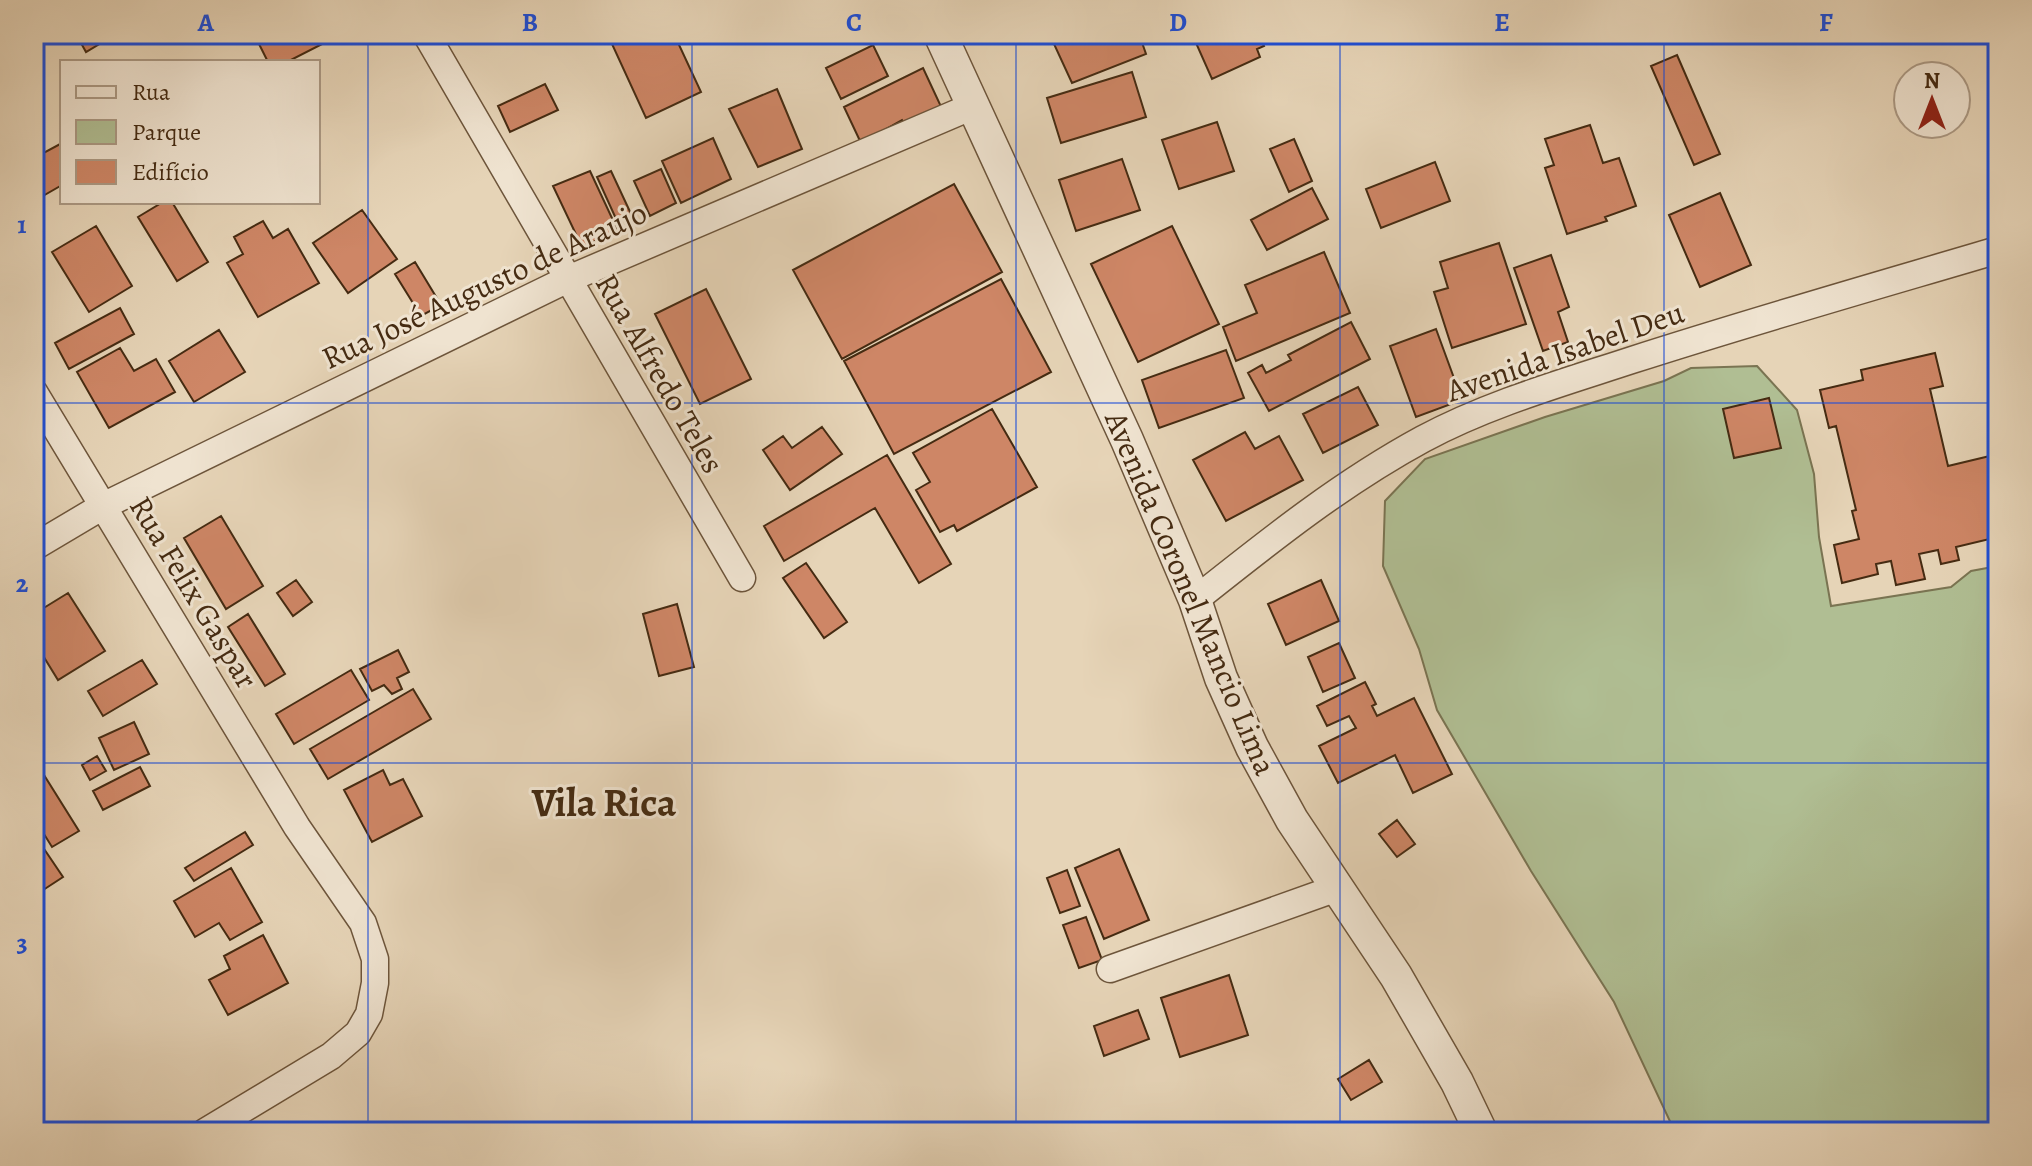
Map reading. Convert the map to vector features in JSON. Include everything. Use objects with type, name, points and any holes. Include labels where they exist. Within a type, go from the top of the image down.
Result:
[{"type":"street","name":"Rua Alfredo Teles","points":[[426,34],[566,280],[742,578]]},
{"type":"street","name":"Avenida Coronel Mancio Lima","points":[[940,34],[1127,440],[1195,600],[1221,678],[1252,747],[1292,820],[1396,976],[1457,1082],[1481,1132]]},
{"type":"street","name":"Rua José Augusto de Araujo","points":[[34,547],[103,506],[566,280],[973,106]]},
{"type":"street","name":"Avenida Isabel Deu","points":[[1195,600],[1334,494],[1424,439],[1476,415],[1535,391],[1678,345],[1998,250]]},
{"type":"street","name":"Rua Felix Gaspar","points":[[34,392],[297,827],[363,923],[375,959],[375,983],[369,1014],[358,1033],[331,1056],[205,1132]]},
{"type":"street","points":[[1110,969],[1337,888]]},
{"type":"green space","points":[[1757,366],[1797,410],[1814,474],[1819,537],[1831,606],[1951,587],[1971,571],[1998,566],[1998,1132],[1675,1132],[1614,1002],[1531,871],[1437,710],[1419,649],[1383,566],[1385,501],[1425,459],[1545,417],[1664,381],[1691,368]]},
{"type":"building","points":[[76,34],[116,34],[86,52]]},
{"type":"building","points":[[254,34],[330,34],[332,39],[291,60],[267,60]]},
{"type":"building","points":[[634,34],[674,34],[701,92],[646,118],[612,44]]},
{"type":"building","points":[[1075,34],[1139,34],[1146,54],[1072,83],[1054,44]]},
{"type":"building","points":[[1192,34],[1258,34],[1264,46],[1257,49],[1260,57],[1212,79]]},
{"type":"building","points":[[873,45],[888,76],[841,99],[826,68]]},
{"type":"building","points":[[1677,55],[1720,154],[1694,165],[1651,66]]},
{"type":"building","points":[[923,68],[944,113],[908,129],[902,120],[861,143],[844,107]]},
{"type":"building","points":[[1132,72],[1146,117],[1061,143],[1047,98]]},
{"type":"building","points":[[545,84],[558,110],[510,132],[498,106]]},
{"type":"building","points":[[777,89],[802,149],[758,167],[729,109]]},
{"type":"building","points":[[1217,122],[1234,171],[1179,189],[1162,140]]},
{"type":"building","points":[[1590,125],[1603,163],[1619,158],[1636,206],[1605,217],[1607,221],[1567,234],[1545,168],[1554,165],[1545,139]]},
{"type":"building","points":[[713,138],[731,179],[681,203],[662,161]]},
{"type":"building","points":[[1294,139],[1312,181],[1289,192],[1270,149]]},
{"type":"building","points":[[60,144],[60,186],[34,201],[34,158]]},
{"type":"building","points":[[1122,159],[1140,210],[1076,231],[1059,180]]},
{"type":"building","points":[[1435,162],[1450,201],[1381,228],[1366,189]]},
{"type":"building","points":[[661,169],[676,203],[650,216],[634,181]]},
{"type":"building","points":[[590,171],[618,231],[582,247],[553,186]]},
{"type":"building","points":[[611,171],[632,216],[617,221],[597,177]]},
{"type":"building","points":[[954,184],[1002,272],[842,359],[793,270]]},
{"type":"building","points":[[1312,188],[1328,219],[1267,250],[1251,220]]},
{"type":"building","points":[[1720,193],[1751,265],[1700,287],[1669,215]]},
{"type":"building","points":[[160,204],[173,204],[208,262],[177,281],[138,217]]},
{"type":"building","points":[[362,210],[397,259],[348,293],[313,243]]},
{"type":"building","points":[[263,221],[273,238],[288,229],[319,283],[258,317],[227,263],[243,254],[234,237]]},
{"type":"building","points":[[96,226],[132,286],[89,312],[52,252]]},
{"type":"building","points":[[1172,226],[1219,324],[1138,362],[1091,264]]},
{"type":"building","points":[[1499,243],[1526,324],[1452,348],[1434,292],[1448,288],[1440,262]]},
{"type":"building","points":[[1324,252],[1350,313],[1236,361],[1223,327],[1257,313],[1245,285]]},
{"type":"building","points":[[1551,255],[1569,307],[1558,312],[1568,342],[1543,351],[1514,268]]},
{"type":"building","points":[[415,262],[441,305],[421,316],[395,274]]},
{"type":"building","points":[[1001,279],[1051,372],[894,454],[844,361]]},
{"type":"building","points":[[706,289],[751,379],[700,404],[655,314]]},
{"type":"building","points":[[120,308],[134,334],[69,369],[55,343]]},
{"type":"building","points":[[1351,322],[1370,359],[1269,411],[1248,373],[1262,365],[1266,373],[1291,360],[1288,355]]},
{"type":"building","points":[[1436,329],[1462,400],[1416,417],[1390,346]]},
{"type":"building","points":[[219,330],[245,372],[194,402],[169,361]]},
{"type":"building","points":[[120,348],[134,371],[156,359],[175,392],[109,428],[77,372]]},
{"type":"building","points":[[1226,350],[1244,398],[1159,428],[1142,380]]},
{"type":"building","points":[[1935,353],[1943,386],[1930,389],[1948,466],[1994,455],[1998,470],[1998,537],[1956,547],[1959,560],[1941,564],[1938,550],[1919,554],[1925,579],[1896,585],[1891,561],[1876,564],[1878,574],[1842,583],[1834,545],[1859,539],[1852,511],[1856,510],[1836,426],[1829,428],[1820,390],[1863,380],[1861,370]]},
{"type":"building","points":[[1358,387],[1378,425],[1323,453],[1303,414]]},
{"type":"building","points":[[1769,398],[1781,448],[1734,458],[1723,409]]},
{"type":"building","points":[[992,409],[1037,487],[957,531],[954,525],[940,532],[916,490],[930,482],[913,453]]},
{"type":"building","points":[[822,427],[842,454],[790,490],[763,450],[783,436],[792,448]]},
{"type":"building","points":[[1245,432],[1255,449],[1279,436],[1303,480],[1226,521],[1193,460]]},
{"type":"building","points":[[887,455],[951,564],[919,583],[875,508],[784,561],[764,526]]},
{"type":"building","points":[[221,516],[263,586],[226,609],[184,538]]},
{"type":"building","points":[[806,563],[847,622],[824,638],[783,578]]},
{"type":"building","points":[[296,580],[312,602],[293,616],[277,593]]},
{"type":"building","points":[[1321,580],[1339,621],[1286,645],[1268,604]]},
{"type":"building","points":[[68,593],[105,651],[58,680],[34,641],[34,614]]},
{"type":"building","points":[[677,604],[694,667],[659,676],[643,614]]},
{"type":"building","points":[[248,614],[285,674],[265,686],[228,627]]},
{"type":"building","points":[[1339,643],[1355,678],[1323,692],[1308,657]]},
{"type":"building","points":[[398,650],[409,672],[397,678],[402,689],[392,694],[384,685],[372,691],[360,669]]},
{"type":"building","points":[[142,660],[157,684],[103,716],[88,691]]},
{"type":"building","points":[[351,670],[369,700],[294,744],[276,714]]},
{"type":"building","points":[[1365,682],[1376,704],[1372,706],[1377,716],[1414,698],[1452,774],[1413,793],[1395,755],[1338,783],[1319,746],[1356,728],[1349,716],[1327,726],[1317,706]]},
{"type":"building","points":[[413,689],[431,719],[328,779],[310,749]]},
{"type":"building","points":[[134,722],[149,754],[114,770],[99,738]]},
{"type":"building","points":[[97,756],[106,771],[90,780],[82,765]]},
{"type":"building","points":[[34,759],[79,831],[52,847],[34,818]]},
{"type":"building","points":[[140,767],[150,786],[103,810],[93,791]]},
{"type":"building","points":[[383,770],[390,785],[403,779],[422,816],[372,842],[344,790]]},
{"type":"building","points":[[1397,820],[1415,844],[1397,857],[1379,834]]},
{"type":"building","points":[[245,832],[253,845],[194,881],[185,868]]},
{"type":"building","points":[[34,834],[63,877],[34,896]]},
{"type":"building","points":[[1119,849],[1149,920],[1104,939],[1075,868]]},
{"type":"building","points":[[231,868],[262,922],[230,940],[219,923],[195,937],[174,901]]},
{"type":"building","points":[[1067,870],[1080,906],[1060,913],[1047,878]]},
{"type":"building","points":[[1086,917],[1102,960],[1079,968],[1063,925]]},
{"type":"building","points":[[263,935],[288,983],[228,1015],[209,980],[230,969],[224,956]]},
{"type":"building","points":[[1229,975],[1248,1035],[1180,1057],[1161,998]]},
{"type":"building","points":[[1138,1010],[1149,1039],[1104,1056],[1094,1026]]},
{"type":"building","points":[[1369,1060],[1382,1082],[1351,1100],[1338,1079]]},
{"type":"district","name":"Vila Rica","points":[[604,802]]}]
